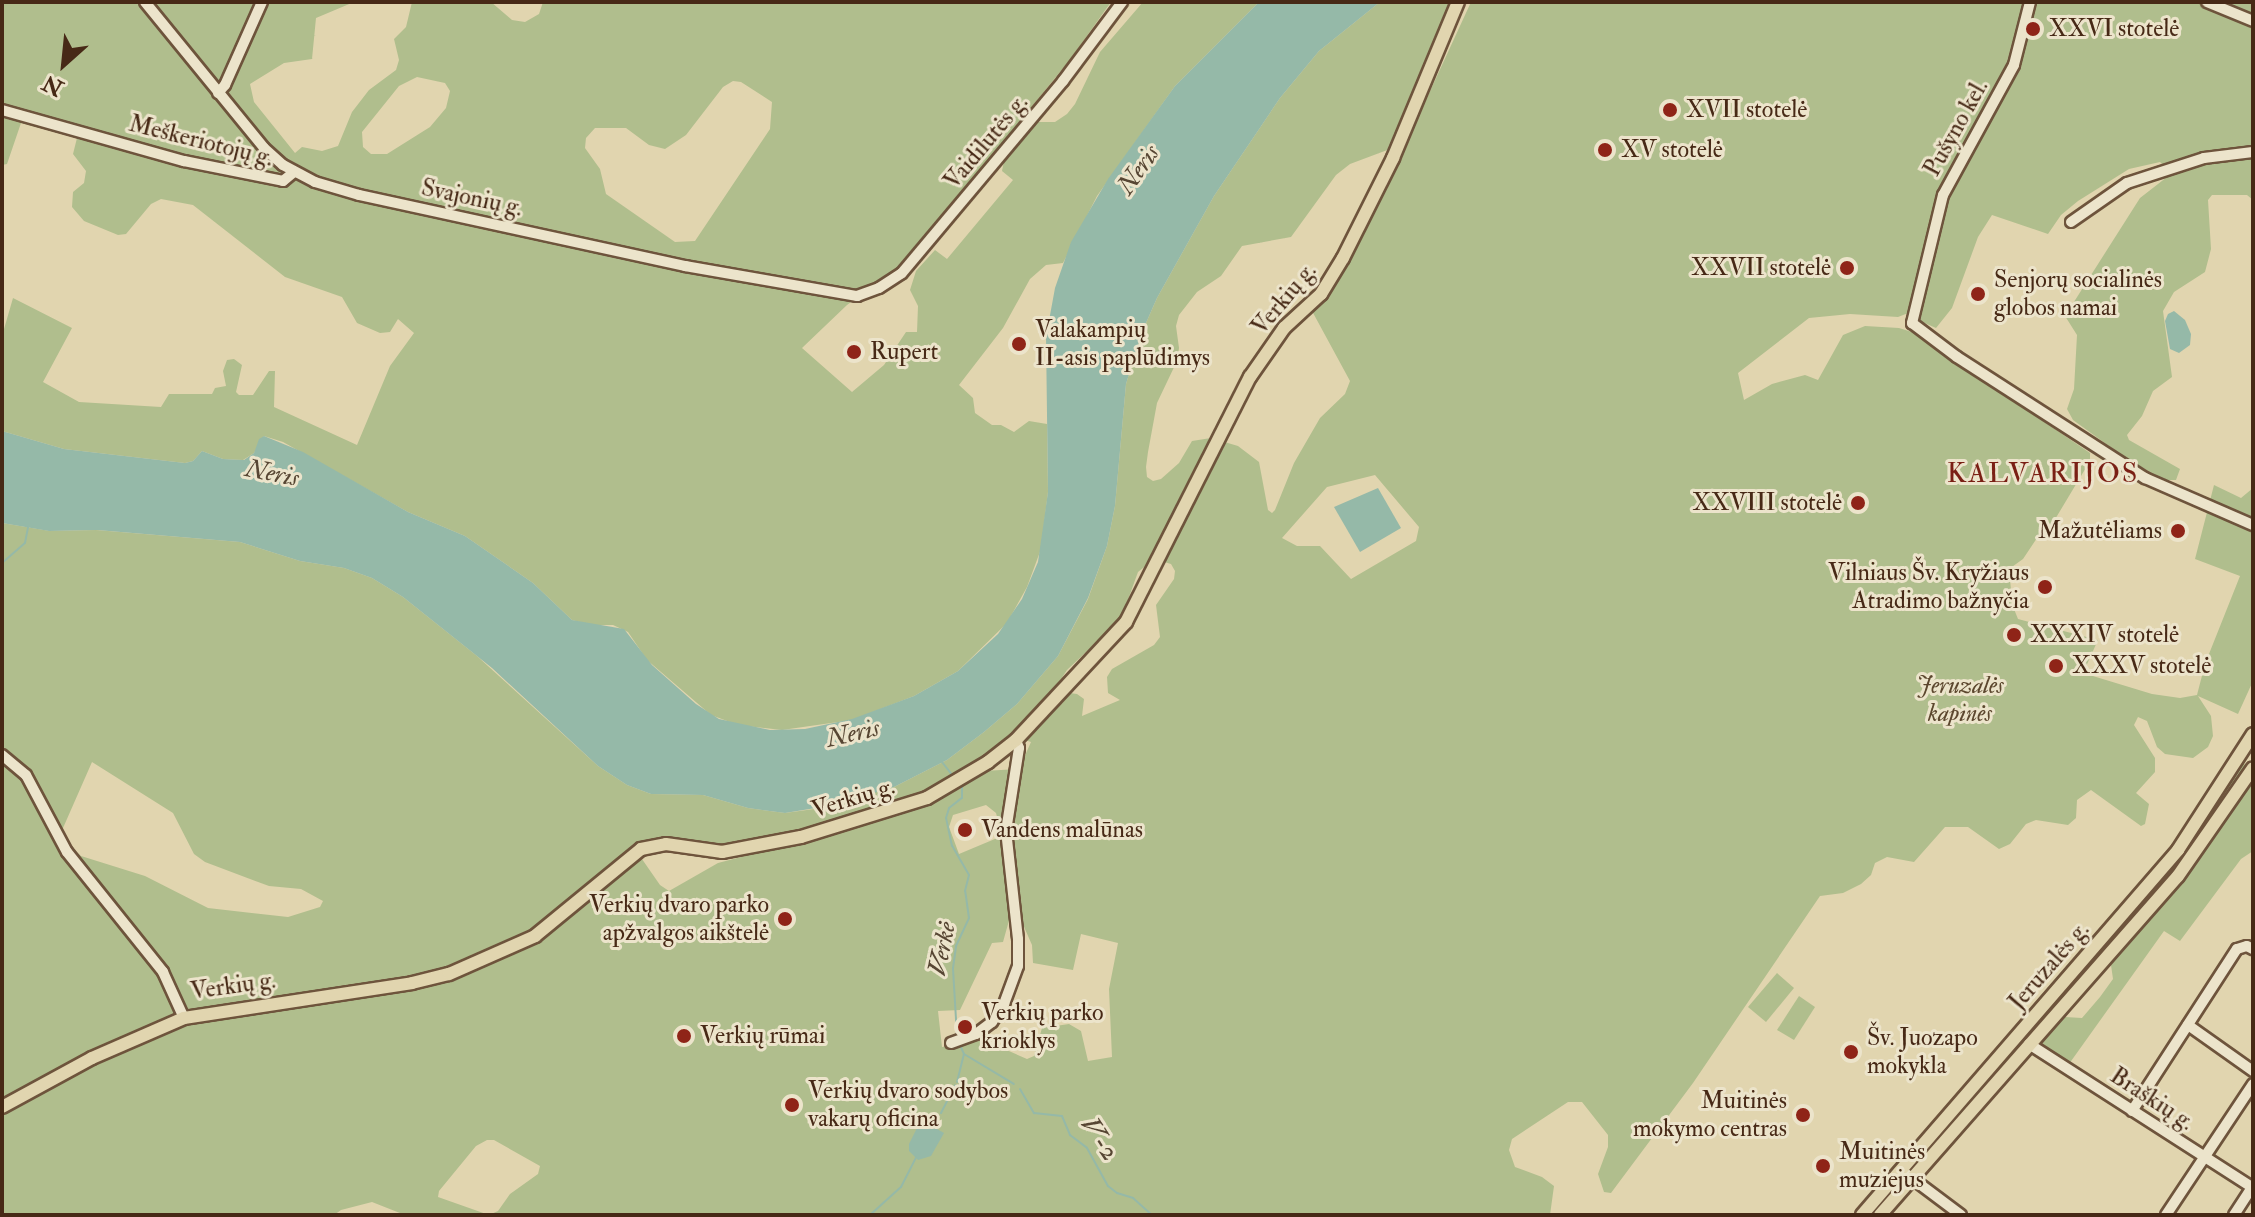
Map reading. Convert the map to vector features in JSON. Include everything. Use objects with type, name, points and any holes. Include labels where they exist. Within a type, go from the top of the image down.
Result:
[{"type":"main road","name":"Verkių g.","points":[[184,1018],[412,983],[449,974],[535,936],[641,849],[666,844],[708,852],[740,850],[861,820],[942,792],[1016,740],[1117,635],[1134,610],[1245,387],[1284,328],[1321,294],[1348,247],[1393,158],[1458,2]]},
{"type":"main road","name":"Jeruzalės g.","points":[[1880,1215],[1906,1175],[2017,1035],[2178,850],[2248,757],[2253,734]]},
{"type":"main road","name":"Jeruzalės g.","points":[[1862,1215],[1906,1175],[2029,1044],[2178,876],[2253,768]]},
{"type":"main road","points":[[2,1107],[92,1058],[184,1018]]},
{"type":"main road","points":[[2017,1035],[2029,1044]]},
{"type":"street","name":"Svajonių g.","points":[[145,2],[264,148],[294,172],[359,195],[685,266],[845,296],[867,294]]},
{"type":"street","points":[[218,93],[225,85],[262,2]]},
{"type":"street","name":"Vaidilutės g.","points":[[867,294],[902,273],[928,244],[1103,31],[1122,2]]},
{"type":"street","name":"Pušyno kel.","points":[[2030,2],[2014,65],[1943,195],[1912,323],[1947,351],[2145,478],[2253,525]]},
{"type":"street","points":[[2207,2],[2253,21]]},
{"type":"street","name":"Meškeriotojų g.","points":[[2,110],[184,161],[283,181],[294,172]]},
{"type":"street","points":[[2071,222],[2127,183],[2204,158],[2253,152]]},
{"type":"street","points":[[951,1043],[982,1030],[999,1013],[1018,966],[1006,831],[1019,748],[1016,740]]},
{"type":"street","name":"Verkių g.","points":[[2,755],[26,775],[67,852],[163,972],[184,1018]]},
{"type":"street","points":[[2132,1111],[2237,949],[2248,947]]},
{"type":"street","points":[[2188,1025],[2253,1071]]},
{"type":"street","name":"Braškių g.","points":[[2029,1044],[2253,1187]]},
{"type":"street","points":[[2166,1215],[2253,1084]]},
{"type":"street","points":[[1906,1175],[1961,1215]]},
{"type":"street","points":[[2234,1215],[2253,1187]]},
{"type":"green space","points":[[2,2],[354,2],[316,18],[312,59],[284,63],[250,84],[254,102],[295,153],[302,147],[322,151],[338,146],[352,112],[369,90],[396,70],[399,60],[394,39],[406,27],[412,2],[491,2],[512,20],[525,22],[539,14],[543,2],[1111,2],[1069,61],[903,264],[847,305],[802,348],[852,392],[884,365],[906,332],[917,332],[918,306],[910,290],[916,271],[935,250],[947,259],[1013,180],[1002,171],[1005,156],[1032,122],[1055,122],[1067,114],[1100,52],[1143,2],[1259,2],[1175,86],[1097,196],[1063,263],[1046,265],[1030,279],[1003,328],[959,385],[973,398],[975,413],[992,425],[1001,425],[1014,432],[1029,421],[1047,424],[1048,492],[1041,549],[1027,587],[1007,623],[958,671],[914,696],[852,720],[782,730],[738,725],[711,715],[647,660],[628,632],[613,625],[591,625],[572,620],[533,583],[465,536],[408,512],[283,442],[264,436],[254,453],[243,460],[223,459],[202,451],[193,461],[185,463],[64,449],[2,431],[2,336],[13,298],[72,328],[43,382],[79,402],[161,407],[169,394],[212,394],[215,388],[226,386],[223,371],[227,360],[234,359],[242,365],[236,392],[239,395],[253,395],[269,371],[275,371],[274,407],[357,445],[390,366],[414,333],[398,319],[390,332],[380,333],[357,323],[342,297],[285,277],[193,205],[161,199],[151,204],[126,234],[118,235],[84,221],[72,207],[73,192],[84,183],[86,171],[73,154],[77,138],[21,123],[7,164],[2,165]],"holes":[[[417,77],[445,83],[450,91],[446,108],[430,127],[387,154],[371,154],[363,147],[362,132],[399,86]],[[733,81],[741,82],[772,102],[770,129],[695,241],[675,242],[606,194],[600,169],[585,148],[586,138],[595,128],[626,128],[649,145],[665,149],[686,135],[723,87]]]},
{"type":"green space","name":"Jeruzalės kapinės","points":[[1380,2],[1451,2],[1390,149],[1350,164],[1336,175],[1291,237],[1242,246],[1221,276],[1197,292],[1179,315],[1176,326],[1177,361],[1157,403],[1147,477],[1153,481],[1161,479],[1179,463],[1192,441],[1211,438],[1238,446],[1259,462],[1268,510],[1272,513],[1294,463],[1320,418],[1345,394],[1350,381],[1312,311],[1334,285],[1374,213],[1471,2],[2253,2],[2253,200],[2247,195],[2212,195],[2208,200],[2211,249],[2205,272],[2174,292],[2163,311],[2172,377],[2153,391],[2142,416],[2127,435],[2129,440],[2180,469],[2176,480],[2163,480],[2120,454],[2073,420],[2067,409],[2074,389],[2077,335],[2065,316],[2140,198],[2167,177],[2168,170],[2160,162],[2129,169],[2078,201],[2061,215],[2048,234],[1992,215],[1978,237],[1952,308],[1936,328],[1920,321],[1916,310],[1898,317],[1850,314],[1809,318],[1738,373],[1744,400],[1772,384],[1805,375],[1818,380],[1843,335],[1865,326],[1899,328],[1912,332],[2090,453],[2090,461],[2045,536],[2039,535],[2023,559],[2009,569],[2011,590],[2006,589],[2018,619],[2098,640],[2083,673],[2152,694],[2180,698],[2197,695],[2205,664],[2240,576],[2195,559],[2214,485],[2241,498],[2253,488],[2253,681],[2238,714],[2198,696],[2211,716],[2213,736],[2208,747],[2193,758],[2165,754],[2157,747],[2147,721],[2138,717],[2134,725],[2155,758],[2155,772],[2136,793],[2149,804],[2145,824],[2141,826],[2091,790],[2077,800],[2076,818],[2068,825],[2036,820],[2026,824],[2010,844],[1999,849],[1968,827],[1945,827],[1914,862],[1887,857],[1875,863],[1871,875],[1861,884],[1843,893],[1820,896],[1693,1083],[1611,1193],[1604,1192],[1598,1174],[1608,1147],[1608,1135],[1582,1102],[1568,1102],[1512,1139],[1509,1150],[1515,1167],[1542,1177],[1554,1186],[1550,1215],[489,1215],[405,1215],[372,1202],[341,1210],[334,1215],[2,1215],[2,523],[50,531],[96,530],[240,542],[300,561],[344,568],[372,578],[403,597],[477,656],[598,766],[627,785],[651,794],[703,795],[748,808],[785,813],[814,809],[894,787],[947,760],[984,732],[1017,704],[1058,656],[1088,599],[1107,546],[1115,506],[1126,384],[1142,332],[1157,298],[1214,196],[1280,98],[1319,51]],"holes":[[[1375,475],[1419,527],[1416,541],[1351,579],[1320,546],[1297,546],[1282,538],[1327,487]],[[1154,559],[1171,564],[1175,571],[1174,579],[1156,605],[1160,637],[1154,645],[1112,669],[1107,677],[1108,693],[1120,700],[1082,716],[1084,699],[1077,694],[1056,691],[1057,685],[1067,670],[1121,619],[1138,572]],[[1013,736],[1031,742],[1019,769],[984,771],[950,794],[866,824],[718,863],[669,891],[660,885],[635,849],[720,846],[829,826],[945,786]],[[92,762],[173,813],[194,854],[205,862],[269,886],[301,889],[323,901],[320,907],[288,917],[208,908],[145,876],[81,856],[62,838],[63,828]],[[986,805],[996,813],[1002,836],[959,854],[949,827],[953,815]],[[1010,917],[1021,920],[1032,945],[1033,963],[1073,970],[1081,934],[1118,943],[1109,989],[1112,1057],[1088,1061],[1081,1031],[1069,1024],[1042,1028],[1034,1056],[1027,1059],[984,1040],[942,1047],[938,1011],[960,1010],[992,943],[1003,942]],[[487,1140],[494,1140],[540,1166],[538,1174],[510,1194],[498,1211],[489,1215],[438,1197],[439,1191],[476,1146]]]},
{"type":"green space","points":[[2242,763],[2248,766],[2214,819],[2165,884],[2033,1033],[2070,982],[2180,855]]},
{"type":"green space","points":[[2253,776],[2253,851],[2241,859],[2180,941],[2164,931],[2069,1064],[2043,1046],[2041,1040],[2047,1032],[2065,1017],[2082,1018],[2100,997],[2113,979],[2111,965],[2123,946],[2195,861]]},
{"type":"green space","points":[[1777,973],[1794,988],[1766,1022],[1748,1007]]},
{"type":"green space","points":[[1799,996],[1815,1007],[1794,1040],[1777,1030]]},
{"type":"water","name":"Neris","points":[[1259,2],[1380,2],[1319,51],[1280,98],[1214,196],[1157,298],[1142,332],[1126,384],[1115,506],[1107,546],[1088,598],[1058,656],[1017,704],[984,732],[947,760],[894,787],[834,805],[785,813],[748,808],[703,795],[651,794],[627,785],[598,766],[492,668],[403,597],[372,578],[344,568],[300,561],[240,542],[97,530],[49,531],[2,523],[2,431],[64,449],[185,463],[193,461],[202,451],[223,459],[244,460],[254,453],[259,439],[264,436],[303,452],[408,512],[465,536],[533,583],[572,620],[624,629],[652,665],[696,704],[719,719],[770,730],[805,729],[852,719],[914,696],[958,671],[998,634],[1022,599],[1038,562],[1048,492],[1046,337],[1055,288],[1071,242],[1108,179],[1175,86]]},
{"type":"water","points":[[2174,311],[2185,320],[2191,334],[2190,345],[2179,353],[2170,349],[2165,321],[2168,314]]},
{"type":"water","points":[[1378,488],[1401,528],[1360,552],[1334,507]]},
{"type":"water","points":[[921,1120],[944,1133],[931,1156],[918,1160],[909,1151],[909,1144]]},
{"type":"waterway","points":[[2,563],[25,543],[28,527]]},
{"type":"waterway","name":"Verkė","points":[[942,762],[953,776]]},
{"type":"waterway","name":"Verkė","points":[[957,1036],[953,968],[956,946],[969,918],[965,891],[969,875],[952,846],[946,818],[949,808],[962,798],[962,785]]},
{"type":"waterway","name":"Verkė","points":[[957,1082],[964,1054],[960,1045]]},
{"type":"waterway","name":"V-2","points":[[964,1054],[1014,1084]]},
{"type":"waterway","name":"Verkė","points":[[941,1113],[955,1085]]},
{"type":"waterway","name":"V-2","points":[[1020,1089],[1034,1113],[1062,1116],[1070,1135],[1087,1148],[1108,1186],[1117,1193],[1133,1198],[1152,1215]]},
{"type":"waterway","name":"Verkė","points":[[870,1215],[901,1187],[916,1158]]},
{"type":"place","name":"XXVI stotelė","points":[[2033,29]]},
{"type":"place","name":"XVII stotelė","points":[[1670,110]]},
{"type":"place","name":"XV stotelė","points":[[1605,150]]},
{"type":"place","name":"XXVII stotelė","points":[[1847,268]]},
{"type":"place","name":"Senjorų socialinės globos namai","points":[[1978,294]]},
{"type":"place","name":"Valakampių II-asis paplūdimys","points":[[1019,344]]},
{"type":"place","name":"Rupert","points":[[854,352]]},
{"type":"place","name":"XXVIII stotelė","points":[[1858,503]]},
{"type":"place","name":"Mažutėliams","points":[[2178,531]]},
{"type":"place","name":"Vilniaus Šv. Kryžiaus Atradimo bažnyčia","points":[[2045,587]]},
{"type":"place","name":"XXXIV stotelė","points":[[2014,635]]},
{"type":"place","name":"XXXV stotelė","points":[[2056,666]]},
{"type":"place","name":"Vandens malūnas","points":[[965,830]]},
{"type":"place","name":"Verkių dvaro parko apžvalgos aikštelė","points":[[785,919]]},
{"type":"place","name":"Verkių parko krioklys","points":[[965,1027]]},
{"type":"place","name":"Verkių rūmai","points":[[684,1036]]},
{"type":"place","name":"Šv. Juozapo mokykla","points":[[1851,1052]]},
{"type":"place","name":"Verkių dvaro sodybos vakarų oficina","points":[[792,1105]]},
{"type":"place","name":"Muitinės mokymo centras","points":[[1803,1115]]},
{"type":"place","name":"Muitinės muziejus","points":[[1823,1166]]},
{"type":"district","name":"KALVARIJOS","points":[[2043,474]]}]
